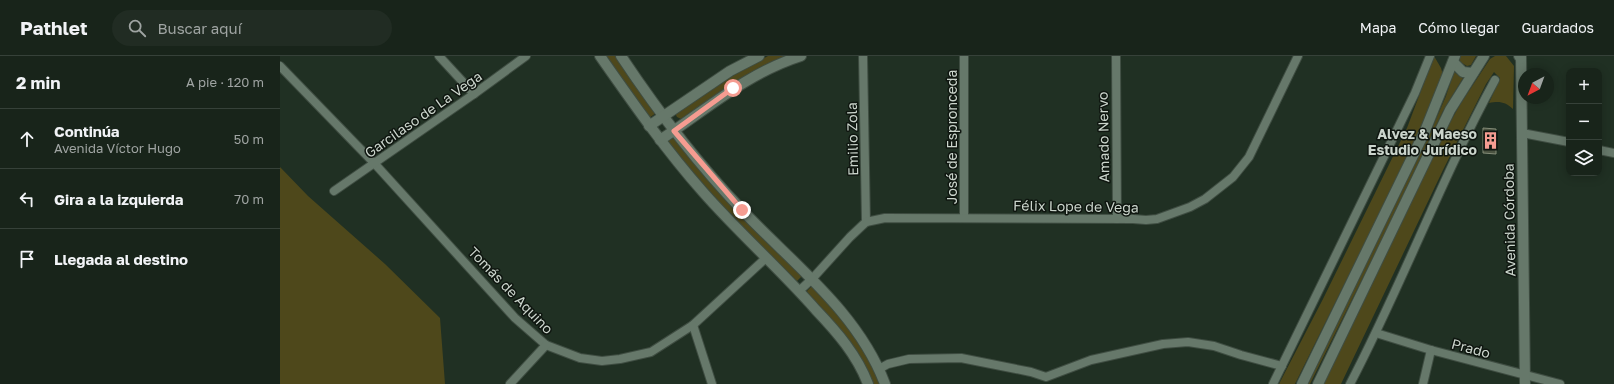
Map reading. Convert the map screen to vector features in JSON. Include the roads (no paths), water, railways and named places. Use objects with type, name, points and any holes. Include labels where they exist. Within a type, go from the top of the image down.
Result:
[{"type":"street","points":[[439,56],[474,94]]},
{"type":"street","name":"Garcilaso de La Vega","points":[[334,191],[375,164],[526,56]]},
{"type":"street","points":[[600,56],[649,126],[702,192],[799,290],[835,330],[852,352],[868,384]]},
{"type":"street","points":[[621,56],[674,131],[742,210],[812,279],[849,320],[865,344],[879,369],[885,384]]},
{"type":"street","points":[[649,126],[730,71],[759,56]]},
{"type":"street","points":[[660,140],[733,88],[784,61],[800,56]]},
{"type":"street","name":"Emilio Zola","points":[[863,56],[866,222]]},
{"type":"street","name":"José de Espronceda","points":[[964,56],[964,218]]},
{"type":"street","name":"Amado Nervo","points":[[1116,56],[1117,218]]},
{"type":"street","name":"Félix Lope de Vega","points":[[866,222],[885,218],[1117,218],[1146,220],[1157,219],[1172,214],[1205,199],[1233,177],[1249,157],[1298,56]]},
{"type":"street","points":[[1273,384],[1415,93],[1430,56]]},
{"type":"street","points":[[1318,384],[1450,110],[1484,56]]},
{"type":"street","name":"Avenida Córdoba","points":[[1520,57],[1525,379]]},
{"type":"street","points":[[1451,58],[1463,72],[1473,73]]},
{"type":"street","points":[[1302,384],[1426,131],[1451,58]]},
{"type":"street","name":"Tomás de Aquino","points":[[280,66],[375,164],[515,318],[546,345],[580,358],[602,360],[620,359],[651,352],[694,325],[766,258]]},
{"type":"street","points":[[1350,384],[1376,333],[1457,155],[1494,80]]},
{"type":"street","points":[[1522,132],[1566,141]]},
{"type":"street","points":[[1602,151],[1614,153]]},
{"type":"street","points":[[799,290],[812,279],[850,237],[866,222]]},
{"type":"street","points":[[694,325],[712,384]]},
{"type":"street","name":"Prado","points":[[1376,333],[1525,379],[1560,384]]},
{"type":"street","points":[[879,369],[888,364],[909,359],[961,358],[1031,372],[1049,380],[1091,360],[1163,344],[1188,342],[1214,346],[1282,366]]},
{"type":"street","points":[[510,384],[546,345]]},
{"type":"street","points":[[1423,384],[1431,350]]},
{"type":"place","name":"Alvez & Maeso Estudio Jurídico","points":[[1490,141]]}]
